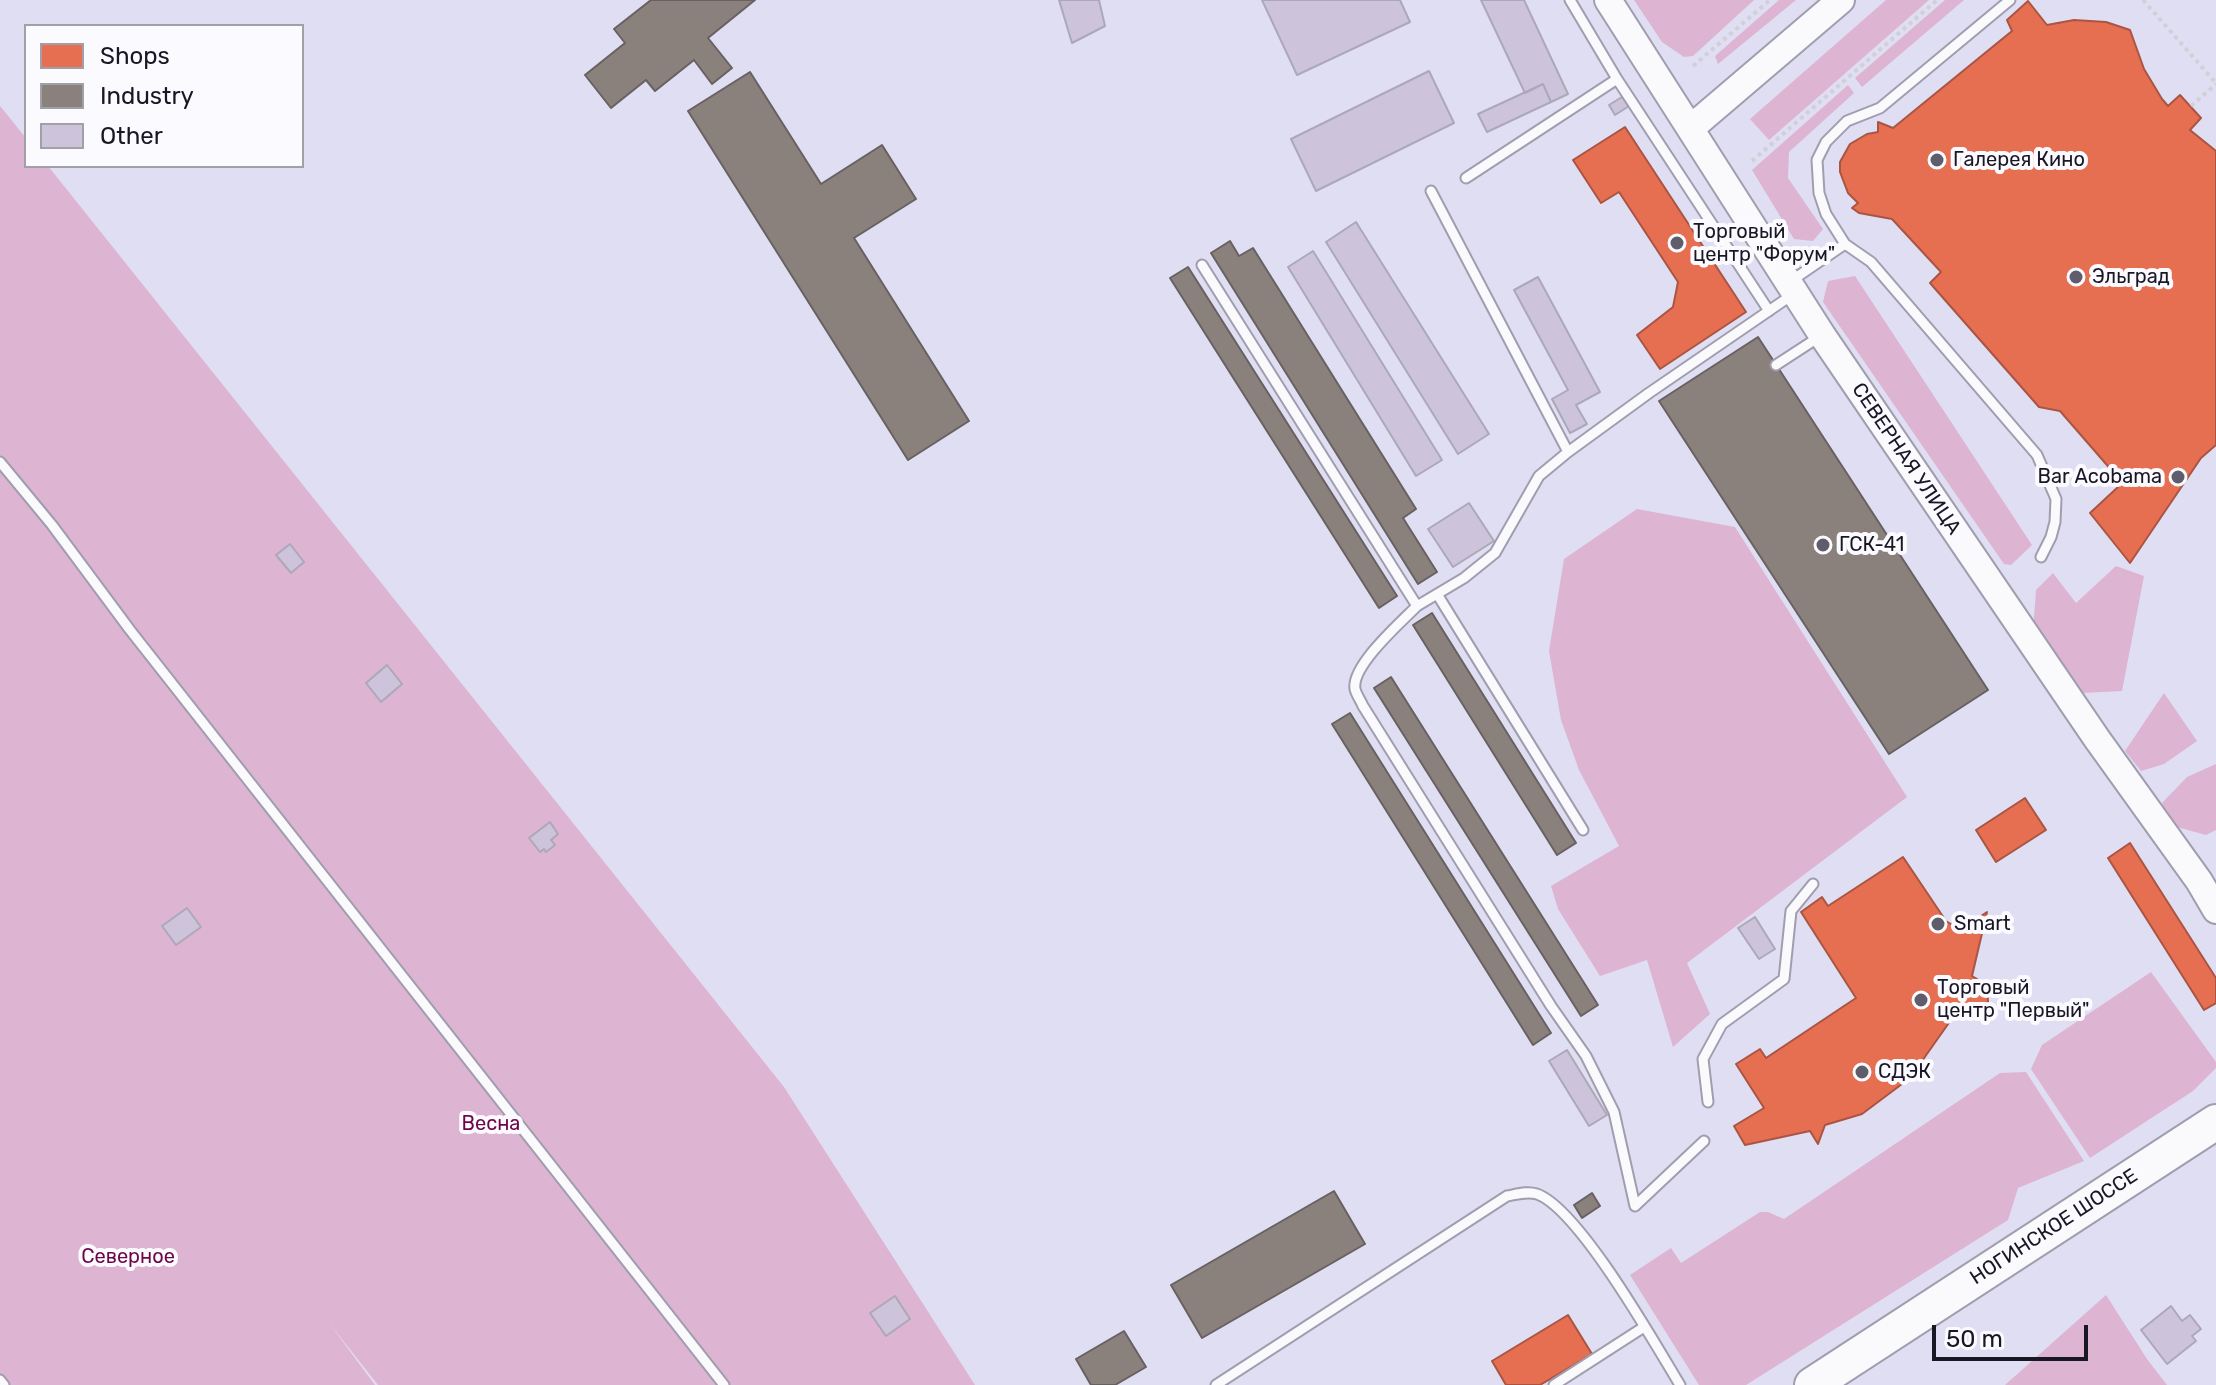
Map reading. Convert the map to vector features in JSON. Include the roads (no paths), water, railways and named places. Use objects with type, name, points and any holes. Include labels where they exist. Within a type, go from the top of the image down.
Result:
[{"type":"highway","name":"НОГИНСКОЕ ШОССЕ","points":[[1812,1385],[2216,1122]]},
{"type":"main road","name":"СЕВЕРНАЯ УЛИЦА","points":[[1608,0],[1822,335],[2097,739],[2203,878],[2216,910]]},
{"type":"main road","points":[[1691,128],[1841,0]]},
{"type":"lane","points":[[1570,0],[1617,79],[1769,311]]},
{"type":"lane","points":[[2010,0],[1880,108],[1847,121],[1826,142],[1817,160],[1819,193],[1826,214],[1845,244],[1871,262],[2037,455],[2056,499],[2055,522],[2041,557]]},
{"type":"lane","points":[[1466,178],[1617,79]]},
{"type":"lane","points":[[1431,191],[1568,452]]},
{"type":"lane","points":[[1704,1141],[1635,1206],[1614,1112],[1586,1056],[1551,1006],[1354,688],[1357,675],[1382,641],[1417,606],[1464,578],[1495,553],[1539,476],[1649,393],[1769,311],[1845,244]]},
{"type":"lane","points":[[1202,265],[1417,606]]},
{"type":"lane","points":[[1776,365],[1822,335]]},
{"type":"lane","points":[[0,462],[724,1385]]},
{"type":"lane","points":[[1437,594],[1583,830]]},
{"type":"lane","points":[[1708,1102],[1703,1059],[1722,1024],[1784,979],[1791,911],[1813,884]]},
{"type":"lane","points":[[1216,1385],[1507,1196],[1526,1192],[1540,1195],[1587,1240],[1680,1385]]},
{"type":"lane","points":[[1554,1385],[1644,1327]]},
{"type":"lane","points":[[0,1380],[4,1385]]},
{"type":"place","name":"Галерея Кино","points":[[1937,160]]},
{"type":"place","name":"Торговый центр \"Форум\"","points":[[1677,243]]},
{"type":"place","name":"Эльград","points":[[2076,277]]},
{"type":"place","name":"Bar Acobama","points":[[2178,477]]},
{"type":"place","name":"ГСК-41","points":[[1823,545]]},
{"type":"place","name":"Smart","points":[[1938,924]]},
{"type":"place","name":"Торговый центр \"Первый\"","points":[[1921,1000]]},
{"type":"place","name":"СДЭК","points":[[1862,1072]]},
{"type":"park label","name":"Весна","points":[[491,1124]]},
{"type":"park label","name":"Северное","points":[[128,1257]]}]
